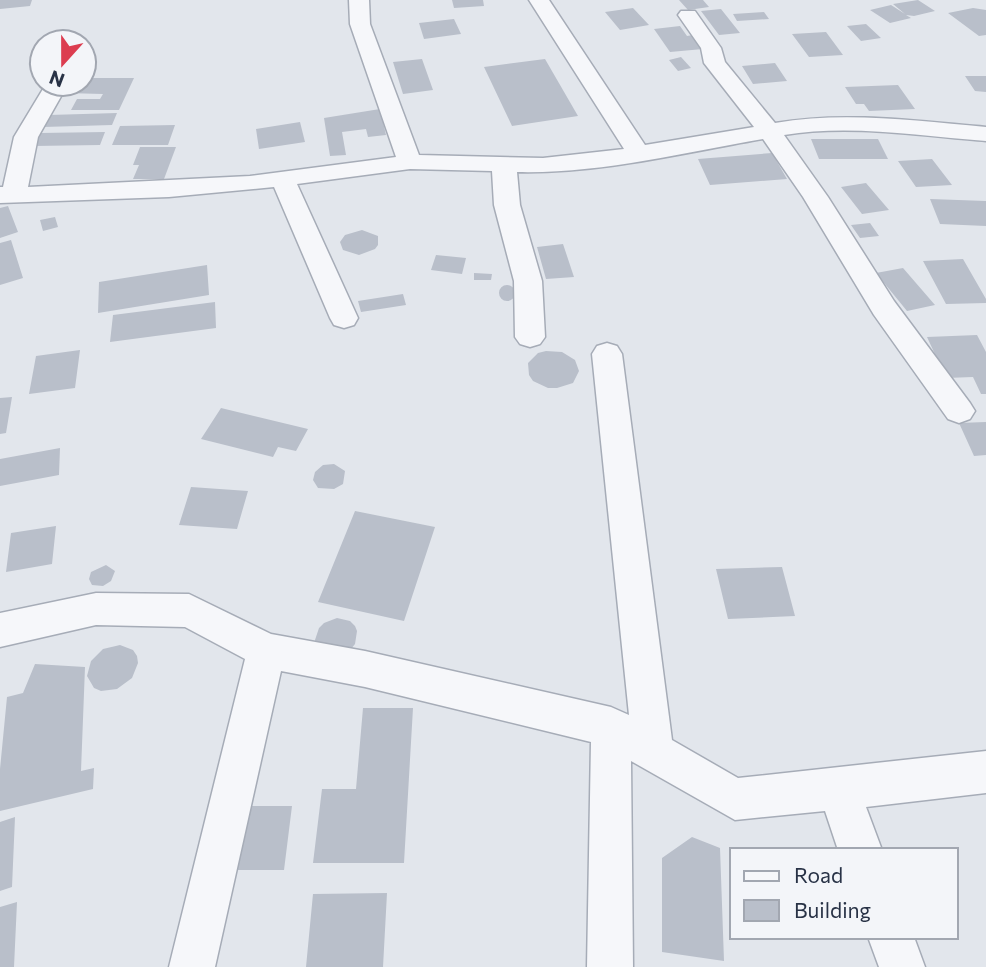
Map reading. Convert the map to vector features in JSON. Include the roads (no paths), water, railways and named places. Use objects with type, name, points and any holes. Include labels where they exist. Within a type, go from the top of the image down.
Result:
[{"type":"street","points":[[359,0],[360,24],[410,162]]},
{"type":"street","points":[[539,0],[638,153]]},
{"type":"street","points":[[688,15],[711,48],[715,63],[769,131],[815,197],[884,308],[959,411]]},
{"type":"street","points":[[49,98],[26,137],[7,195],[169,189],[410,162],[543,165],[638,153],[803,125],[864,124],[955,130],[983,138]]},
{"type":"street","points":[[504,164],[507,205],[528,281],[530,337]]},
{"type":"street","points":[[282,178],[344,318]]},
{"type":"street","points":[[607,354],[653,751]]},
{"type":"street","points":[[0,630],[96,609],[189,611],[266,651],[365,669],[611,727],[735,799],[986,772]]},
{"type":"street","points":[[192,967],[266,651]]},
{"type":"street","points":[[610,967],[611,727]]},
{"type":"street","points":[[838,789],[859,848]]},
{"type":"street","points":[[892,939],[902,967]]}]
